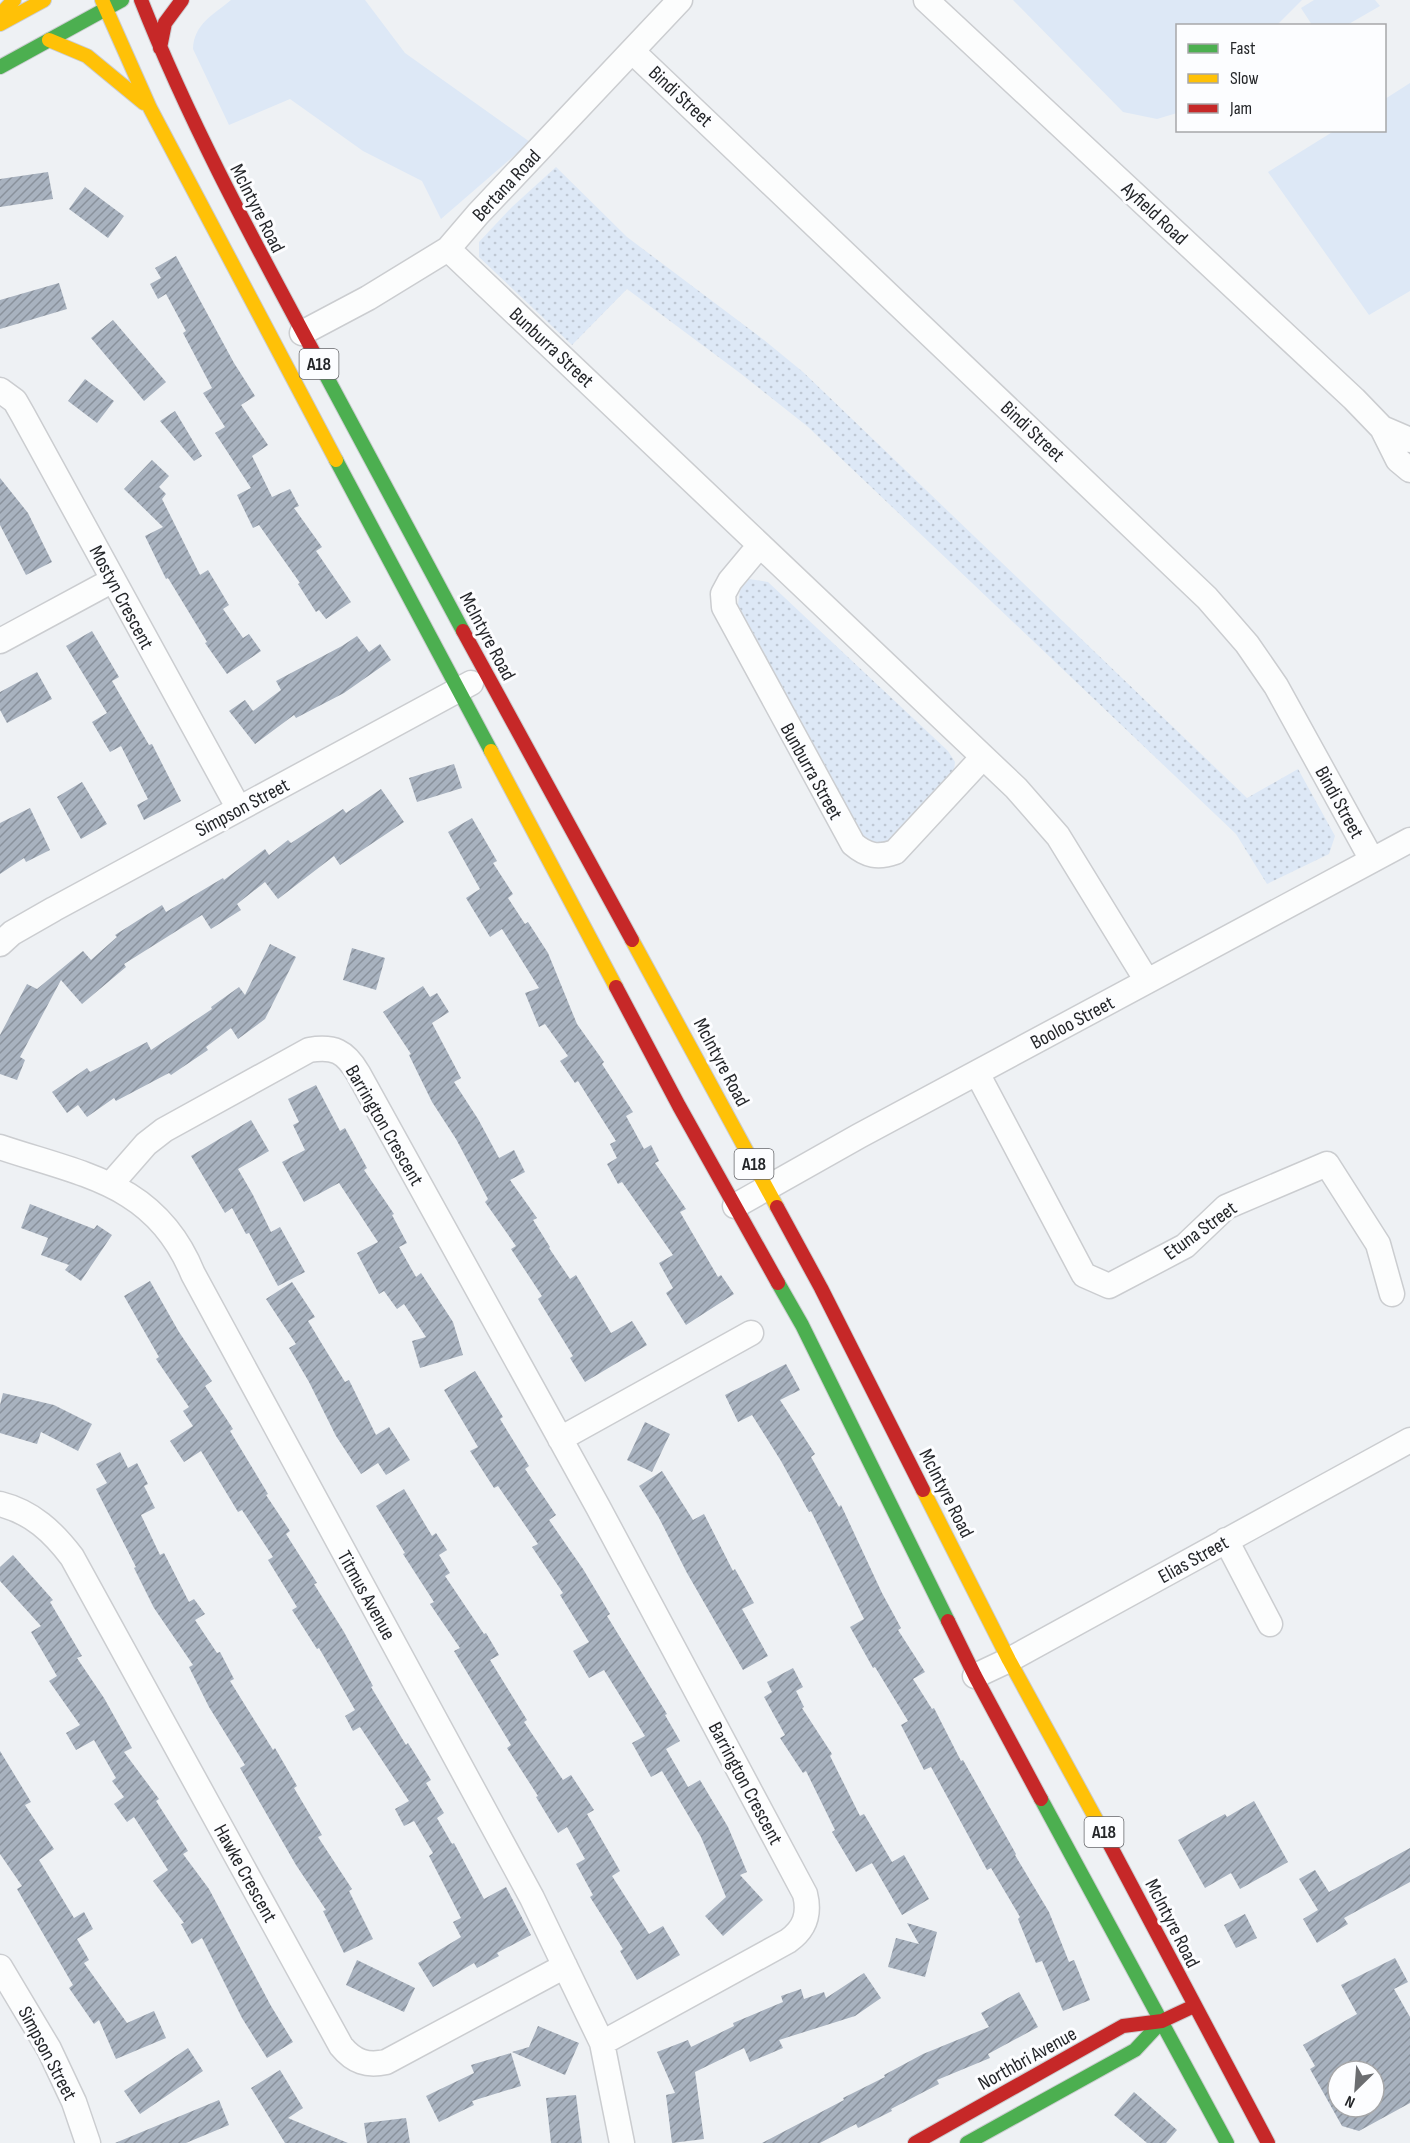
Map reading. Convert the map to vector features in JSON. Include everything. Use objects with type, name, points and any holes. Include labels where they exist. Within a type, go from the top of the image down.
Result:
[{"type":"main road","points":[[0,15],[14,0]]},
{"type":"main road","points":[[0,24],[44,0]]},
{"type":"main road","points":[[0,67],[104,4],[122,0]]},
{"type":"main road","name":"McIntyre Road","points":[[141,0],[160,48],[226,190],[487,675],[827,1298],[1009,1660],[1100,1824],[1194,2007],[1268,2143]]},
{"type":"main road","points":[[160,48],[165,24],[182,0]]},
{"type":"main road","name":"A18","points":[[104,4],[150,108],[679,1107],[802,1325],[975,1676],[1227,2143]]},
{"type":"main road","points":[[48,40],[87,56],[150,108]]},
{"type":"main road","name":"Northbri Avenue","points":[[915,2143],[947,2136],[1123,2026],[1162,2021],[1194,2007]]},
{"type":"main road","name":"Northbri Avenue","points":[[967,2143],[1135,2049],[1162,2021]]},
{"type":"street","name":"Bertana Road","points":[[302,333],[368,298],[448,249],[680,0]]},
{"type":"street","name":"Ayfield Road","points":[[926,0],[1337,382],[1382,428],[1398,460],[1410,470]]},
{"type":"street","name":"Bindi Street","points":[[632,51],[1207,598],[1247,644],[1276,686],[1372,861]]},
{"type":"street","name":"Bunburra Street","points":[[448,249],[1016,788],[1058,836],[1147,981]]},
{"type":"street","name":"Mostyn Crescent","points":[[0,390],[15,401],[23,415],[238,809]]},
{"type":"street","name":"Ayfield Road","points":[[1382,428],[1410,440]]},
{"type":"street","name":"Bunburra Street","points":[[760,545],[730,581],[723,594],[724,607],[853,844],[862,852],[873,856],[884,856],[895,852],[983,757]]},
{"type":"street","points":[[0,640],[113,580]]},
{"type":"street","name":"Simpson Street","points":[[0,944],[12,933],[54,909],[487,675]]},
{"type":"street","name":"Booloo Street","points":[[735,1206],[859,1136],[1410,840]]},
{"type":"street","name":"Barrington Crescent","points":[[111,1184],[146,1144],[164,1130],[309,1050],[323,1048],[338,1052],[350,1060],[358,1073],[560,1439],[803,1889],[808,1906],[804,1924],[788,1941],[602,2043]]},
{"type":"street","name":"Etuna Street","points":[[977,1073],[1084,1275],[1109,1286],[1185,1246],[1226,1207],[1327,1164],[1378,1244],[1392,1294]]},
{"type":"street","name":"Titmus Avenue","points":[[0,1147],[111,1184],[148,1208],[162,1222],[180,1248],[532,1898],[602,2043],[622,2143]]},
{"type":"street","points":[[560,1439],[751,1332]]},
{"type":"street","name":"Elias Street","points":[[975,1676],[1009,1660],[1410,1440]]},
{"type":"street","name":"Hawke Crescent","points":[[0,1504],[21,1512],[44,1526],[72,1557],[348,2055],[365,2064],[386,2062],[565,1966]]},
{"type":"street","points":[[1226,1540],[1270,1624]]},
{"type":"street","name":"Simpson Street","points":[[0,1967],[48,2049],[74,2102],[88,2143]]},
{"type":"shaded area","points":[[231,0],[365,0],[405,53],[530,142],[441,219],[422,181],[363,151],[290,99],[229,125],[193,49],[194,40],[201,26]]},
{"type":"shaded area","points":[[1013,0],[1302,0],[1278,24],[1176,24],[1176,113],[1157,119],[1123,112]]},
{"type":"shaded area","points":[[1314,0],[1375,0],[1380,6],[1349,24],[1311,24],[1301,8]]},
{"type":"shaded area","points":[[1410,83],[1410,291],[1369,315],[1268,172],[1332,132],[1386,132],[1386,98]]},
{"type":"shaded area","points":[[556,167],[627,237],[803,372],[1247,798],[1298,769],[1335,836],[1329,854],[1267,884],[1236,834],[807,426],[627,289],[572,345],[479,257],[479,242],[512,207]]},
{"type":"shaded area","points":[[749,579],[768,582],[948,751],[955,762],[954,770],[886,845],[870,843],[864,837],[738,605],[740,590]]},
{"type":"building","points":[[48,172],[53,199],[0,207],[0,179]]},
{"type":"building","points":[[85,187],[124,216],[108,238],[69,209]]},
{"type":"building","points":[[176,256],[234,363],[255,396],[241,405],[268,445],[252,456],[272,497],[290,489],[299,506],[294,508],[322,547],[316,551],[351,602],[326,619],[319,610],[316,612],[298,584],[300,583],[259,525],[253,528],[237,495],[251,488],[215,433],[225,427],[203,393],[212,388],[183,333],[186,331],[166,294],[158,299],[150,284],[161,278],[155,268]]},
{"type":"building","points":[[59,283],[67,309],[0,329],[0,300]]},
{"type":"building","points":[[113,320],[166,382],[144,401],[91,338]]},
{"type":"building","points":[[85,379],[114,401],[97,423],[68,401]]},
{"type":"building","points":[[175,411],[202,456],[194,461],[160,421]]},
{"type":"building","points":[[152,460],[169,476],[159,487],[166,494],[162,499],[200,575],[208,570],[229,605],[223,609],[243,638],[249,634],[261,651],[227,674],[205,643],[207,642],[168,578],[166,579],[145,536],[163,527],[124,489]]},
{"type":"building","points":[[0,478],[28,513],[52,562],[26,575],[0,525]]},
{"type":"building","points":[[92,631],[119,677],[112,681],[149,745],[152,744],[181,801],[144,820],[137,805],[148,799],[121,746],[110,752],[92,722],[107,713],[66,646]]},
{"type":"building","points":[[357,636],[369,652],[380,644],[391,660],[344,693],[296,718],[294,715],[255,744],[229,711],[245,700],[253,711],[281,690],[276,681]]},
{"type":"building","points":[[37,672],[52,699],[7,723],[0,710],[0,692]]},
{"type":"building","points":[[454,764],[462,788],[417,802],[409,778]]},
{"type":"building","points":[[82,782],[107,824],[81,839],[57,797]]},
{"type":"building","points":[[381,789],[404,822],[340,865],[334,856],[278,899],[265,882],[237,904],[241,910],[211,929],[202,915],[124,964],[126,967],[82,1004],[61,980],[20,1057],[25,1060],[17,1080],[0,1074],[0,1035],[27,984],[37,989],[83,951],[91,960],[117,937],[115,935],[162,905],[166,912],[223,878],[224,880],[265,849],[269,855],[288,840],[291,843],[343,809],[346,813]]},
{"type":"building","points":[[30,808],[50,850],[26,862],[24,858],[0,874],[0,823]]},
{"type":"building","points":[[472,818],[497,861],[493,863],[513,894],[508,898],[525,924],[528,922],[548,953],[577,1024],[604,1062],[602,1064],[633,1112],[626,1116],[644,1149],[651,1145],[659,1161],[655,1163],[686,1209],[680,1212],[718,1277],[721,1275],[734,1294],[686,1325],[666,1293],[673,1288],[659,1263],[673,1255],[622,1182],[618,1184],[607,1164],[617,1158],[610,1144],[616,1141],[578,1081],[575,1083],[560,1061],[568,1056],[545,1024],[539,1027],[525,993],[539,988],[502,929],[490,937],[466,898],[480,889],[448,832]]},
{"type":"building","points":[[270,944],[296,957],[265,1019],[238,1039],[231,1028],[206,1047],[208,1050],[171,1075],[169,1073],[116,1101],[114,1098],[87,1117],[78,1105],[67,1113],[52,1092],[87,1068],[90,1072],[147,1042],[151,1050],[212,1009],[211,1007],[239,987],[245,995]]},
{"type":"building","points":[[352,948],[385,958],[376,990],[343,980]]},
{"type":"building","points":[[423,986],[430,997],[437,993],[449,1012],[432,1023],[461,1078],[454,1082],[478,1119],[499,1158],[514,1150],[525,1172],[510,1180],[537,1218],[533,1220],[549,1248],[570,1279],[576,1275],[611,1333],[632,1321],[647,1345],[585,1382],[570,1358],[573,1356],[538,1299],[542,1296],[511,1249],[516,1246],[485,1202],[488,1199],[456,1139],[432,1102],[409,1055],[411,1054],[383,1012]]},
{"type":"building","points":[[316,1085],[340,1131],[345,1128],[367,1168],[364,1170],[394,1214],[392,1215],[407,1243],[399,1247],[416,1277],[421,1273],[453,1322],[463,1355],[420,1368],[412,1341],[426,1337],[404,1304],[397,1309],[384,1291],[379,1294],[357,1253],[378,1242],[339,1183],[304,1202],[282,1162],[305,1150],[293,1125],[299,1122],[288,1099]]},
{"type":"building","points":[[251,1120],[269,1151],[238,1169],[271,1232],[280,1227],[305,1272],[278,1286],[249,1233],[246,1234],[232,1208],[225,1213],[191,1156]]},
{"type":"building","points":[[30,1204],[94,1229],[97,1225],[112,1235],[81,1281],[65,1270],[69,1265],[41,1255],[48,1238],[21,1228]]},
{"type":"building","points":[[150,1281],[179,1332],[212,1381],[205,1386],[233,1429],[230,1431],[268,1494],[266,1495],[290,1531],[286,1534],[317,1583],[314,1584],[344,1632],[373,1686],[371,1687],[406,1745],[408,1743],[431,1780],[426,1783],[444,1813],[437,1818],[452,1844],[454,1843],[484,1899],[506,1887],[531,1935],[497,1953],[499,1956],[477,1968],[474,1963],[433,1987],[418,1963],[461,1937],[453,1922],[461,1918],[429,1856],[433,1853],[414,1821],[404,1826],[395,1809],[409,1801],[360,1727],[353,1731],[345,1716],[355,1710],[319,1648],[317,1649],[292,1610],[297,1607],[268,1560],[273,1557],[242,1510],[238,1512],[201,1451],[184,1462],[170,1441],[193,1426],[183,1411],[189,1407],[156,1359],[159,1357],[124,1296]]},
{"type":"building","points":[[292,1282],[315,1317],[308,1321],[345,1382],[349,1380],[376,1435],[389,1427],[410,1460],[386,1475],[378,1463],[361,1474],[336,1436],[289,1348],[296,1344],[266,1299]]},
{"type":"building","points":[[786,1364],[800,1390],[780,1400],[815,1454],[811,1457],[839,1507],[841,1505],[901,1628],[898,1630],[925,1672],[913,1679],[932,1709],[934,1708],[961,1761],[963,1760],[1049,1912],[1069,1962],[1074,1960],[1090,2000],[1063,2011],[1042,1961],[1036,1963],[1018,1919],[1020,1917],[991,1868],[987,1870],[931,1767],[924,1770],[901,1725],[908,1721],[875,1667],[873,1668],[850,1627],[864,1619],[811,1511],[809,1512],[752,1415],[738,1422],[725,1395]]},
{"type":"building","points":[[475,1371],[503,1417],[500,1419],[529,1466],[525,1469],[556,1515],[549,1520],[583,1569],[610,1614],[607,1616],[667,1714],[665,1715],[680,1741],[666,1749],[688,1787],[700,1780],[728,1827],[747,1872],[740,1875],[763,1900],[723,1936],[705,1916],[726,1897],[701,1837],[662,1771],[651,1777],[632,1743],[645,1736],[604,1670],[589,1678],[573,1651],[589,1642],[560,1595],[563,1593],[532,1547],[538,1544],[498,1486],[494,1488],[470,1451],[478,1447],[444,1390]]},
{"type":"building","points":[[3,1393],[54,1405],[92,1424],[78,1451],[41,1432],[37,1444],[0,1433],[0,1405]]},
{"type":"building","points":[[645,1422],[670,1434],[652,1472],[627,1460]]},
{"type":"building","points":[[120,1452],[128,1468],[137,1463],[148,1484],[144,1486],[155,1508],[141,1515],[160,1555],[164,1553],[189,1602],[194,1599],[205,1614],[195,1620],[217,1653],[220,1652],[234,1679],[230,1681],[273,1750],[275,1748],[297,1786],[294,1788],[322,1835],[318,1837],[352,1889],[349,1891],[373,1939],[344,1953],[323,1911],[326,1910],[296,1865],[240,1768],[245,1765],[209,1707],[189,1667],[193,1665],[154,1608],[96,1489],[107,1483],[96,1464]]},
{"type":"building","points":[[662,1471],[693,1520],[704,1514],[733,1571],[735,1569],[754,1603],[742,1609],[768,1656],[743,1670],[639,1486]]},
{"type":"building","points":[[404,1489],[432,1536],[436,1533],[447,1550],[439,1555],[450,1573],[445,1576],[499,1655],[490,1660],[527,1720],[524,1722],[563,1780],[571,1775],[594,1810],[587,1814],[620,1871],[612,1876],[649,1934],[663,1926],[680,1955],[637,1980],[620,1951],[623,1949],[590,1897],[593,1895],[576,1864],[585,1859],[567,1827],[558,1833],[536,1797],[538,1796],[507,1748],[511,1745],[454,1651],[460,1648],[430,1604],[434,1602],[376,1506]]},
{"type":"building","points":[[13,1555],[53,1600],[50,1602],[82,1656],[77,1658],[104,1698],[132,1748],[124,1752],[159,1799],[156,1801],[188,1851],[183,1854],[209,1889],[271,2006],[293,2042],[267,2058],[242,2018],[202,1938],[192,1944],[181,1924],[184,1923],[153,1881],[168,1870],[134,1817],[127,1822],[114,1804],[124,1797],[112,1781],[116,1778],[94,1740],[76,1750],[66,1733],[80,1725],[49,1681],[57,1676],[31,1632],[41,1626],[0,1581],[0,1567]]},
{"type":"building","points":[[793,1668],[803,1687],[796,1691],[804,1707],[802,1708],[832,1754],[830,1756],[860,1816],[864,1814],[892,1862],[904,1855],[929,1899],[902,1915],[872,1863],[856,1872],[832,1832],[835,1830],[806,1771],[803,1773],[780,1738],[785,1735],[764,1697],[772,1692],[767,1682]]},
{"type":"building","points":[[0,1751],[31,1802],[25,1805],[54,1849],[39,1860],[74,1918],[84,1912],[93,1929],[77,1939],[89,1960],[84,1963],[127,2023],[154,2011],[166,2038],[116,2059],[99,2020],[94,2024],[69,1988],[73,1985],[17,1889],[22,1886],[0,1854]]},
{"type":"building","points":[[1254,1801],[1288,1862],[1240,1889],[1231,1873],[1205,1888],[1178,1840],[1225,1814],[1227,1817]]},
{"type":"building","points":[[1410,1848],[1410,1882],[1344,1918],[1348,1924],[1317,1943],[1303,1919],[1318,1910],[1299,1879],[1315,1870],[1329,1892]]},
{"type":"building","points":[[1245,1914],[1257,1938],[1236,1948],[1224,1925]]},
{"type":"building","points":[[907,1923],[937,1932],[925,1977],[888,1967],[896,1938],[919,1944]]},
{"type":"building","points":[[1395,1958],[1408,1982],[1394,1989],[1410,2017],[1410,2103],[1386,2116],[1386,2059],[1326,2059],[1326,2098],[1310,2069],[1315,2066],[1303,2045],[1357,2014],[1341,1985]]},
{"type":"building","points":[[357,1960],[415,1988],[404,2012],[346,1985]]},
{"type":"building","points":[[864,1973],[881,1998],[855,2016],[779,2040],[783,2048],[750,2062],[744,2048],[695,2072],[704,2139],[672,2143],[666,2095],[675,2093],[657,2052],[688,2040],[691,2047],[734,2026],[733,2023],[783,2002],[781,1996],[801,1989],[804,1999],[824,1992],[826,1998]]},
{"type":"building","points":[[1019,1992],[1038,2027],[988,2054],[990,2058],[937,2080],[939,2084],[891,2109],[892,2111],[858,2128],[856,2124],[820,2143],[762,2143],[844,2100],[843,2098],[885,2077],[884,2075],[923,2054],[989,2027],[981,2013]]},
{"type":"building","points":[[538,2026],[579,2043],[565,2075],[512,2052],[529,2047]]},
{"type":"building","points":[[188,2048],[203,2071],[140,2114],[124,2091]]},
{"type":"building","points":[[511,2053],[521,2086],[472,2101],[474,2105],[439,2122],[426,2096],[474,2073],[471,2065]]},
{"type":"building","points":[[280,2070],[303,2108],[288,2118],[348,2143],[285,2143],[251,2088]]},
{"type":"building","points":[[1134,2092],[1177,2130],[1166,2143],[1147,2143],[1114,2115]]},
{"type":"building","points":[[576,2095],[582,2143],[551,2143],[546,2098]]},
{"type":"building","points":[[219,2100],[229,2125],[186,2143],[115,2143]]},
{"type":"building","points":[[406,2118],[410,2143],[367,2143],[364,2123]]},
{"type":"building","points":[[1338,2119],[1381,2119],[1359,2131],[1342,2126]]},
{"type":"traffic: fast","points":[[0,67],[122,0]]},
{"type":"traffic: fast","points":[[322,368],[463,631]]},
{"type":"traffic: fast","points":[[336,460],[491,751]]},
{"type":"traffic: fast","points":[[778,1283],[802,1325],[948,1621]]},
{"type":"traffic: fast","points":[[1041,1799],[1227,2143]]},
{"type":"traffic: fast","points":[[967,2143],[1135,2050],[1162,2021]]},
{"type":"traffic: slow","points":[[0,15],[14,0]]},
{"type":"traffic: slow","points":[[0,24],[44,0]]},
{"type":"traffic: slow","points":[[102,0],[150,108],[336,460]]},
{"type":"traffic: slow","points":[[49,40],[87,56],[144,103]]},
{"type":"traffic: slow","points":[[491,751],[616,987]]},
{"type":"traffic: slow","points":[[632,940],[777,1207]]},
{"type":"traffic: slow","points":[[923,1490],[1009,1660],[1102,1830]]},
{"type":"traffic: jam","points":[[141,0],[203,140],[322,368]]},
{"type":"traffic: jam","points":[[160,48],[165,23],[182,0]]},
{"type":"traffic: jam","points":[[463,631],[632,940]]},
{"type":"traffic: jam","points":[[616,987],[679,1106],[778,1283]]},
{"type":"traffic: jam","points":[[777,1207],[821,1288],[923,1490]]},
{"type":"traffic: jam","points":[[948,1621],[1041,1799]]},
{"type":"traffic: jam","points":[[1102,1830],[1268,2143]]},
{"type":"traffic: jam","points":[[915,2143],[1123,2026],[1162,2021],[1194,2006]]}]
